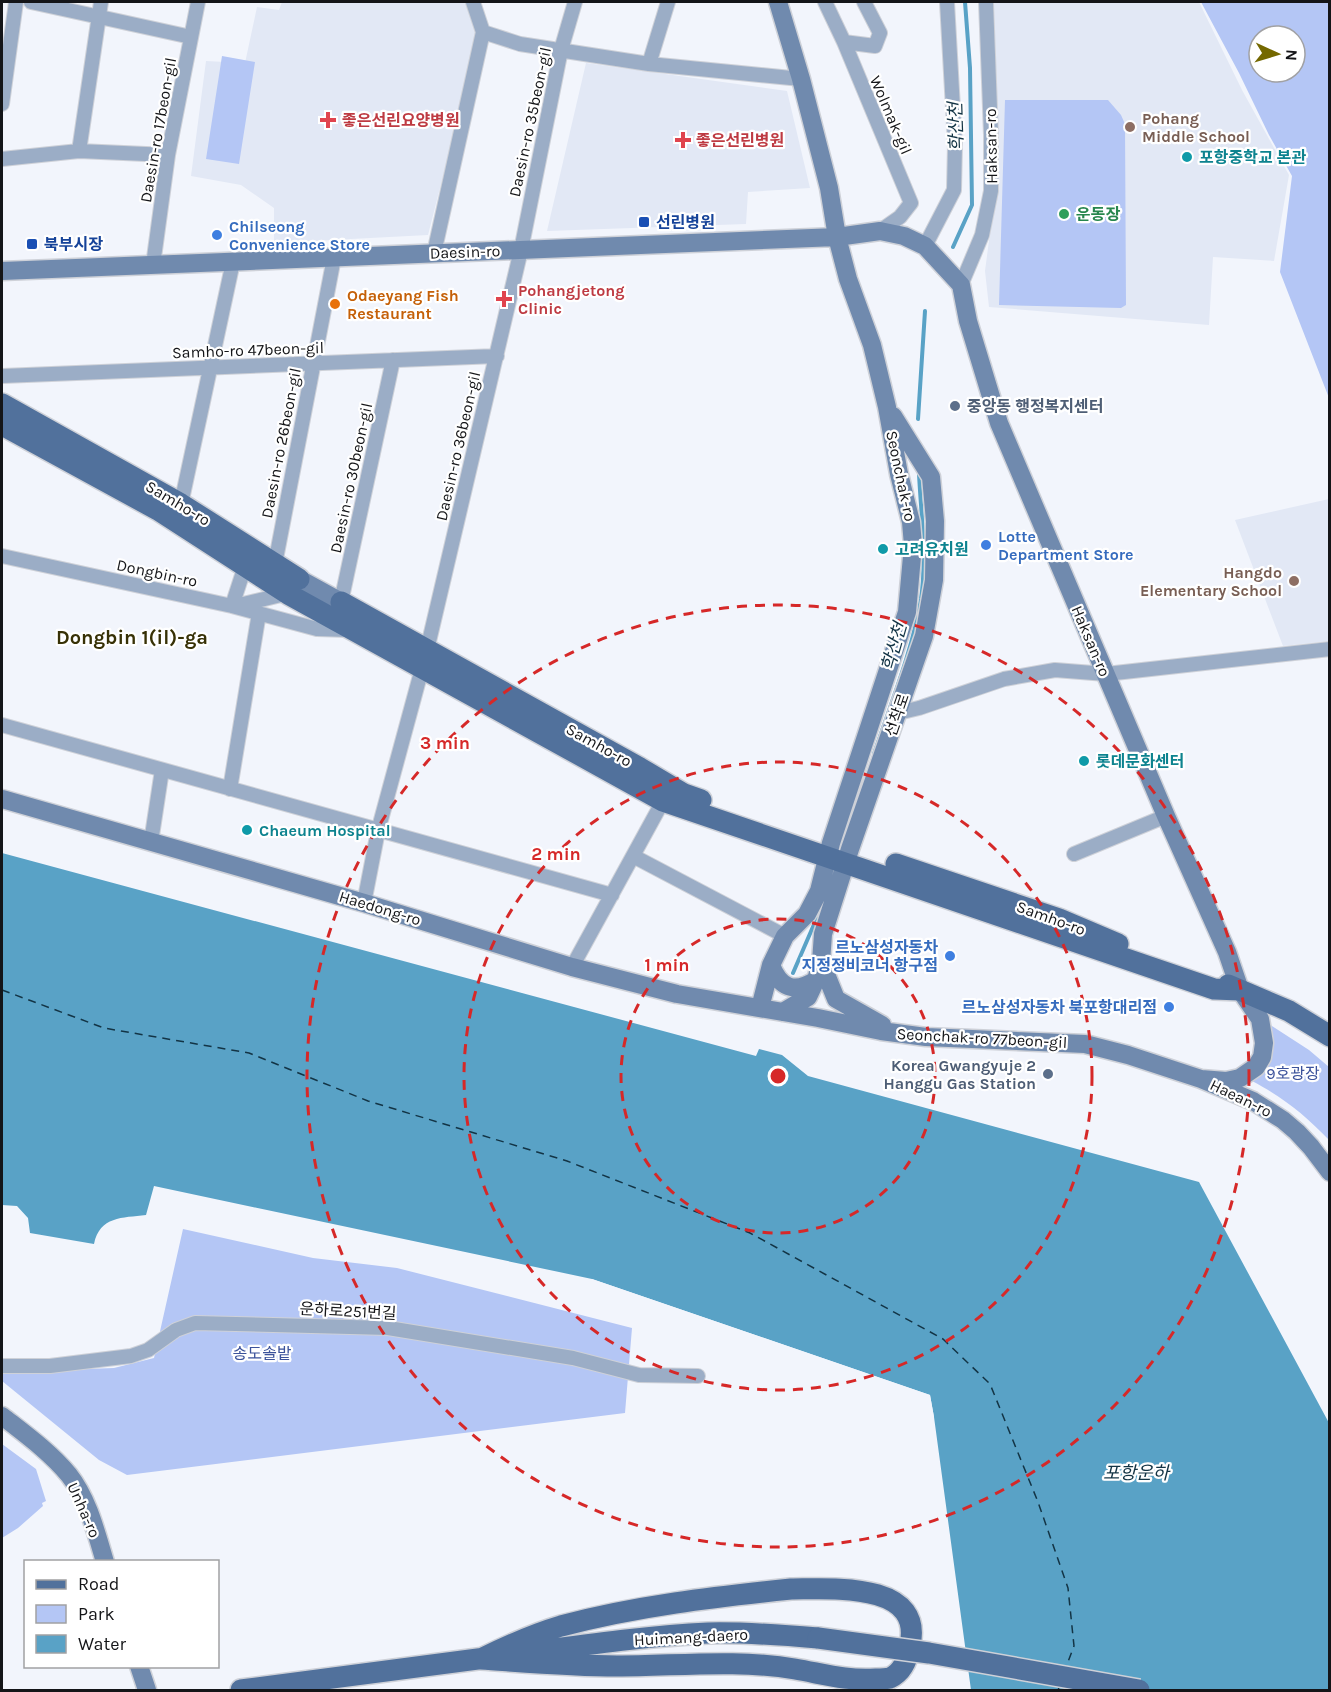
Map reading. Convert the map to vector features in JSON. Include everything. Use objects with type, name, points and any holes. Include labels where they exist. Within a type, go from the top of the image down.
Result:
[{"type":"main road","name":"Samho-ro","points":[[2,404],[181,504],[275,564],[294,587]]},
{"type":"main road","name":"Samho-ro","points":[[2,424],[158,510],[245,566],[294,587],[356,631],[424,659],[640,768],[684,794],[839,852]]},
{"type":"main road","name":"Samho-ro","points":[[340,602],[424,659],[663,801],[1059,919],[1162,963],[1240,990],[1289,1011],[1329,1036]]},
{"type":"main road","points":[[791,1589],[837,1589],[877,1594],[896,1602],[903,1610],[912,1631],[906,1665],[889,1678],[836,1678],[795,1669],[739,1664],[572,1665],[481,1659],[515,1642],[560,1627],[645,1608],[791,1589]]},
{"type":"main road","name":"Huimang-daero","points":[[241,1690],[642,1638],[719,1633],[818,1638],[940,1654],[1139,1690]]},
{"type":"street","points":[[2,104],[16,2]]},
{"type":"street","points":[[31,2],[191,38]]},
{"type":"street","points":[[79,151],[101,2]]},
{"type":"street","name":"Daesin-ro 17beon-gil","points":[[153,265],[168,155],[198,2]]},
{"type":"street","points":[[434,254],[483,32],[473,2]]},
{"type":"street","name":"Daesin-ro 35beon-gil","points":[[521,250],[561,50],[574,2]]},
{"type":"street","points":[[649,64],[668,2]]},
{"type":"street","name":"Seonchak-ro","points":[[760,1008],[771,965],[785,936],[807,914],[839,852],[907,612],[913,546],[911,522],[872,345],[848,279],[837,237],[829,188],[801,79],[778,2]]},
{"type":"street","name":"Wolmak-gil","points":[[825,2],[911,203],[900,217],[880,231]]},
{"type":"street","points":[[844,42],[875,46],[880,33],[864,2]]},
{"type":"street","points":[[947,2],[956,144],[954,189],[925,246],[961,285]]},
{"type":"street","name":"Haksan-ro","points":[[986,2],[991,191],[982,235],[961,285],[968,321],[999,423],[1166,816],[1222,941],[1240,990],[1260,1019],[1264,1043],[1262,1057],[1256,1067],[1249,1074],[1240,1078],[1226,1081],[1201,1079]]},
{"type":"street","points":[[483,32],[520,44],[649,64],[801,79]]},
{"type":"street","points":[[2,159],[79,151],[168,155]]},
{"type":"street","name":"Daesin-ro","points":[[2,271],[837,237],[880,231],[904,236],[925,246]]},
{"type":"street","name":"Daesin-ro 36beon-gil","points":[[364,903],[378,831],[424,659],[521,250]]},
{"type":"street","name":"Daesin-ro 26beon-gil","points":[[275,564],[334,258]]},
{"type":"street","points":[[181,504],[233,262]]},
{"type":"street","name":"Samho-ro 47beon-gil","points":[[2,376],[496,356]]},
{"type":"street","name":"Daesin-ro 30beon-gil","points":[[340,602],[393,360]]},
{"type":"street","name":"선착로","points":[[819,971],[823,934],[839,852],[898,712],[924,636],[934,580],[935,521],[931,477],[887,407]]},
{"type":"street","name":"Dongbin-ro","points":[[2,556],[232,606],[294,587]]},
{"type":"street","points":[[245,566],[232,606],[317,629],[356,631]]},
{"type":"street","name":"Samho-ro","points":[[294,587],[340,602]]},
{"type":"street","points":[[230,789],[259,614]]},
{"type":"street","points":[[898,712],[919,708],[1004,679],[1055,670],[1106,675],[1329,649]]},
{"type":"street","points":[[2,726],[612,896]]},
{"type":"street","points":[[150,842],[162,770]]},
{"type":"street","name":"Haedong-ro","points":[[2,799],[364,903],[572,967],[677,994],[760,1008]]},
{"type":"street","points":[[572,967],[663,801]]},
{"type":"street","points":[[1074,854],[1166,816]]},
{"type":"street","points":[[633,856],[785,936]]},
{"type":"street","points":[[771,965],[776,977],[784,985],[792,987],[800,988],[819,971]]},
{"type":"street","points":[[783,1012],[808,997],[819,971]]},
{"type":"street","points":[[819,971],[836,999],[865,1017],[900,1034]]},
{"type":"street","name":"Seonchak-ro 77beon-gil","points":[[760,1008],[926,1037],[1085,1044],[1128,1055],[1201,1079]]},
{"type":"street","name":"Haean-ro","points":[[1201,1079],[1253,1101],[1283,1120],[1311,1147],[1329,1172]]},
{"type":"street","name":"운하로251번길","points":[[2,1366],[50,1366],[131,1356],[148,1350],[176,1330],[195,1323],[388,1328],[573,1358],[639,1375],[698,1376]]},
{"type":"street","name":"Unha-ro","points":[[2,1416],[49,1454],[69,1476],[90,1515],[104,1560]]},
{"type":"street","points":[[140,1668],[147,1690]]},
{"type":"shaded area","name":"좋은선린요양병원","points":[[282,2],[467,2],[477,18],[476,47],[428,235],[274,243],[274,208],[241,185],[191,176],[206,61],[245,63],[257,7],[279,10]]},
{"type":"shaded area","name":"Pohang Middle School","points":[[994,2],[1199,2],[1242,90],[1289,175],[1274,261],[1213,257],[1209,325],[989,307],[985,271],[999,165]]},
{"type":"shaded area","name":"좋은선린병원","points":[[586,63],[787,91],[810,188],[748,192],[746,224],[547,231]]},
{"type":"shaded area","name":"Hangdo Elementary School","points":[[1329,499],[1329,641],[1283,646],[1235,520]]},
{"type":"green space","points":[[1201,2],[1329,2],[1329,398],[1280,272],[1292,176]]},
{"type":"green space","points":[[222,56],[255,62],[239,164],[206,159]]},
{"type":"green space","name":"운동장","points":[[1005,100],[1108,100],[1121,115],[1125,124],[1126,305],[1121,308],[999,305]]},
{"type":"green space","name":"9호광장","points":[[1269,1024],[1309,1050],[1329,1067],[1329,1140],[1294,1108],[1252,1081],[1263,1069]]},
{"type":"green space","name":"송도솔밭","points":[[183,1229],[313,1258],[397,1268],[632,1328],[625,1413],[127,1475],[99,1460],[2,1381],[2,1372],[114,1368],[154,1358]]},
{"type":"green space","points":[[2,1444],[36,1469],[46,1501],[18,1528],[2,1538]]},
{"type":"water","name":"포항운하","points":[[2,853],[756,1056],[759,1049],[782,1055],[808,1076],[1199,1182],[1329,1423],[1329,1690],[971,1690],[930,1395],[592,1279],[154,1186],[146,1215],[121,1218],[107,1223],[101,1228],[94,1244],[30,1233],[28,1218],[17,1206],[2,1205]]},
{"type":"pier","points":[[592,1279],[930,1395],[934,1417],[931,1418],[927,1397],[591,1282]]},
{"type":"waterway","name":"학산천","points":[[953,247],[972,205],[970,68],[965,2]]},
{"type":"waterway","name":"학산천","points":[[918,419],[925,311]]},
{"type":"waterway","name":"학산천","points":[[874,754],[907,658],[921,599],[924,552],[919,474]]},
{"type":"waterway","name":"학산천","points":[[793,973],[825,899]]},
{"type":"ferry route","points":[[2,990],[104,1028],[249,1053],[368,1101],[567,1161],[750,1233],[943,1339],[990,1384],[1038,1502],[1068,1588],[1074,1646],[1066,1667]]},
{"type":"ferry route","points":[[1058,1690],[1060,1685]]},
{"type":"place","name":"좋은선린요양병원","points":[[328,120]]},
{"type":"place","name":"Pohang Middle School","points":[[1130,127]]},
{"type":"place","name":"좋은선린병원","points":[[683,140]]},
{"type":"place","name":"포항중학교 본관","points":[[1187,157]]},
{"type":"place","name":"운동장","points":[[1064,214]]},
{"type":"place","name":"선린병원","points":[[644,222]]},
{"type":"place","name":"Chilseong Convenience Store","points":[[217,235]]},
{"type":"place","name":"북부시장","points":[[32,244]]},
{"type":"place","name":"Pohangjetong Clinic","points":[[504,299]]},
{"type":"place","name":"Odaeyang Fish Restaurant","points":[[335,304]]},
{"type":"place","name":"중앙동 행정복지센터","points":[[955,406]]},
{"type":"place","name":"Lotte Department Store","points":[[986,545]]},
{"type":"place","name":"고려유치원","points":[[883,549]]},
{"type":"place","name":"Hangdo Elementary School","points":[[1294,581]]},
{"type":"place","name":"롯데문화센터","points":[[1084,761]]},
{"type":"place","name":"Chaeum Hospital","points":[[247,830]]},
{"type":"place","name":"르노삼성자동차 지정정비코너 항구점","points":[[950,956]]},
{"type":"place","name":"르노삼성자동차 북포항대리점","points":[[1169,1007]]},
{"type":"place","name":"Korea Gwangyuje 2 Hanggu Gas Station","points":[[1048,1074]]},
{"type":"district","name":"Dongbin 1(il)-ga","points":[[132,637]]}]
